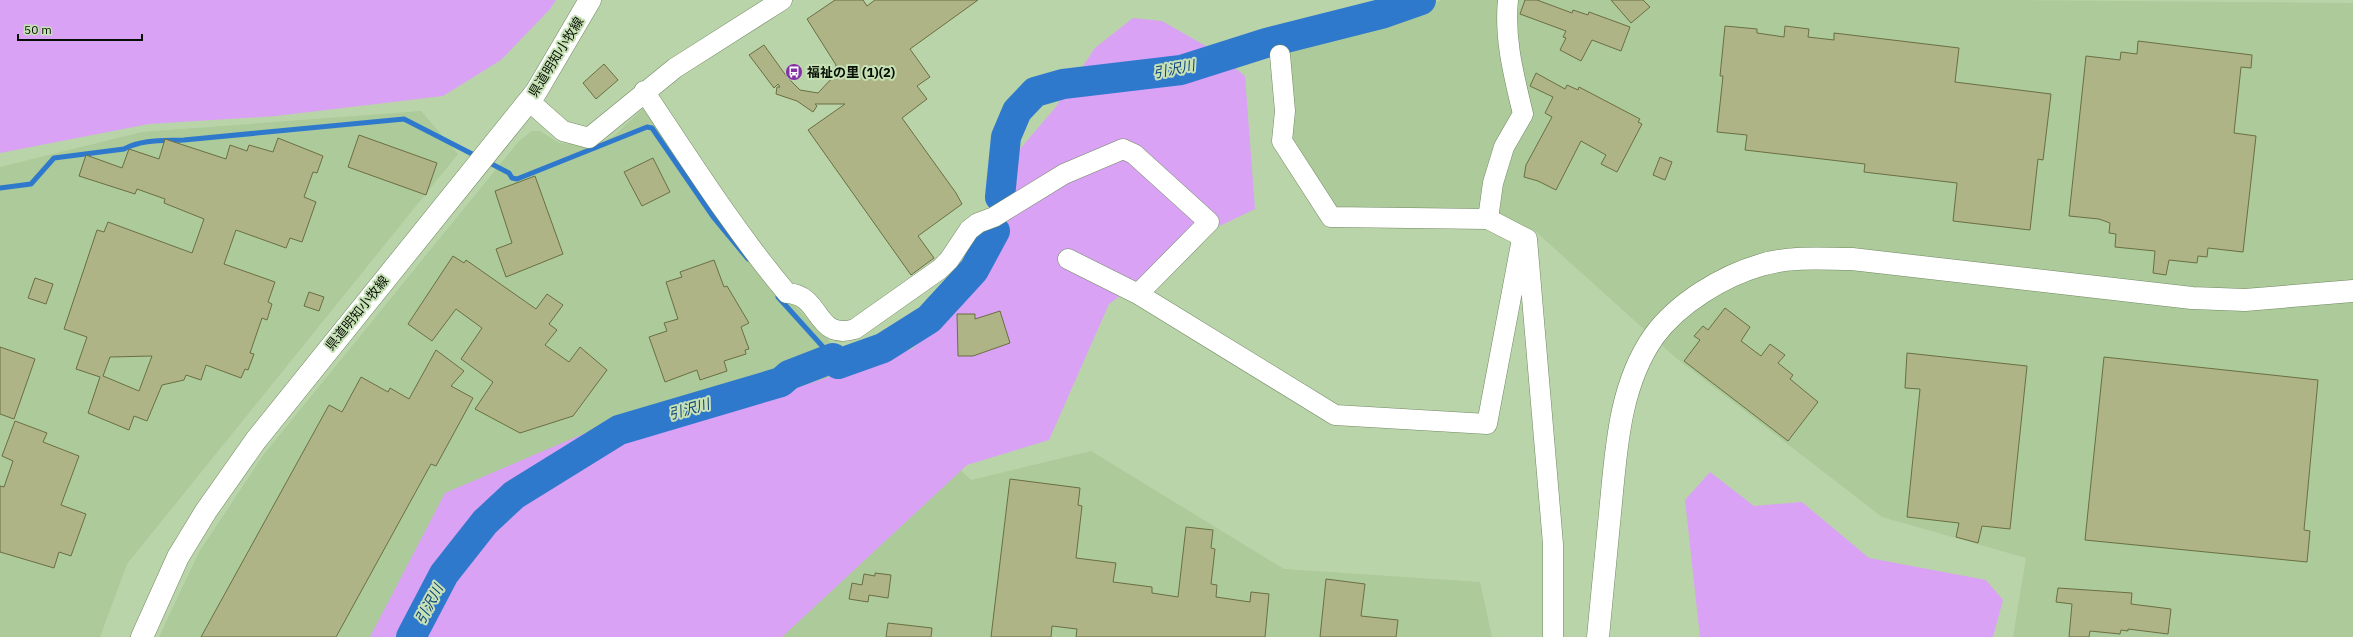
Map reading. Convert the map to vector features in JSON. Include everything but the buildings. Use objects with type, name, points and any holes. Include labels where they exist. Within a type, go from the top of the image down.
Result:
[{"type":"street","name":"県道明知小牧線","points":[[142,637],[178,557],[206,511],[256,440],[529,101],[590,0]]},
{"type":"street","points":[[529,101],[563,131],[589,138],[610,123],[644,91],[675,68],[782,0]]},
{"type":"street","points":[[1488,219],[1493,183],[1504,147],[1523,114],[1509,48],[1506,16],[1508,0]]},
{"type":"street","points":[[1280,55],[1285,111],[1282,140],[1331,217],[1488,219],[1527,239],[1552,536],[1553,637]]},
{"type":"street","points":[[644,91],[729,219],[763,264],[787,293],[798,294],[809,301],[826,326],[834,331],[844,332],[854,329],[940,269],[949,260],[969,230],[978,223],[994,217],[1064,174],[1123,149],[1134,154],[1209,222],[1138,294]]},
{"type":"street","points":[[1068,259],[1138,294],[1335,414],[1487,424],[1522,236]]},
{"type":"street","points":[[1598,637],[1617,436],[1633,376],[1655,336],[1687,303],[1726,278],[1762,264],[1795,259],[1852,259],[2192,298],[2245,300],[2353,291]]},
{"type":"shaded area","points":[[0,0],[556,0],[550,9],[501,60],[443,96],[276,116],[149,124],[0,153]]},
{"type":"shaded area","points":[[1442,0],[2016,0],[2353,3],[2353,637],[2013,637],[2026,558],[1882,517],[1676,358],[1535,231],[1498,214],[1333,210],[1287,140],[1290,111],[1281,45]]},
{"type":"shaded area","points":[[1133,18],[1162,21],[1211,49],[1245,76],[1255,209],[1207,232],[1109,304],[1049,440],[967,465],[782,637],[370,637],[445,493],[602,426],[784,392],[912,349],[967,299],[1007,230],[1019,150],[1055,108],[1095,48]]},
{"type":"shaded area","points":[[646,106],[780,291],[890,403],[971,480],[1091,451],[1284,569],[1480,582],[1492,637],[159,637],[199,552],[264,454],[519,141],[532,131],[540,131],[559,143],[595,146],[615,135]]},
{"type":"shaded area","points":[[421,111],[458,154],[127,564],[100,637],[0,637],[0,167],[142,132]]},
{"type":"shaded area","points":[[1710,472],[1754,506],[1802,502],[1869,558],[1986,580],[2003,600],[1993,637],[1700,637],[1685,500]]},
{"type":"waterway","name":"引沢川","points":[[1000,197],[1006,137],[1017,111],[1035,92],[1063,84],[1181,70],[1266,43],[1381,14],[1421,0]]},
{"type":"waterway","points":[[0,188],[31,184],[54,158],[124,149],[146,142],[184,140],[404,119],[478,157]]},
{"type":"waterway","points":[[486,161],[509,173],[512,178],[517,179],[647,127],[652,128],[714,218],[748,259]]},
{"type":"waterway","name":"引沢川","points":[[411,637],[444,574],[485,522],[514,495],[619,430],[781,382],[789,375],[833,358],[838,364],[883,348],[929,319],[974,270],[995,231]]},
{"type":"waterway","points":[[778,297],[833,358]]},
{"type":"place","name":"福祉の里 (1)(2)","points":[[794,72]]}]
